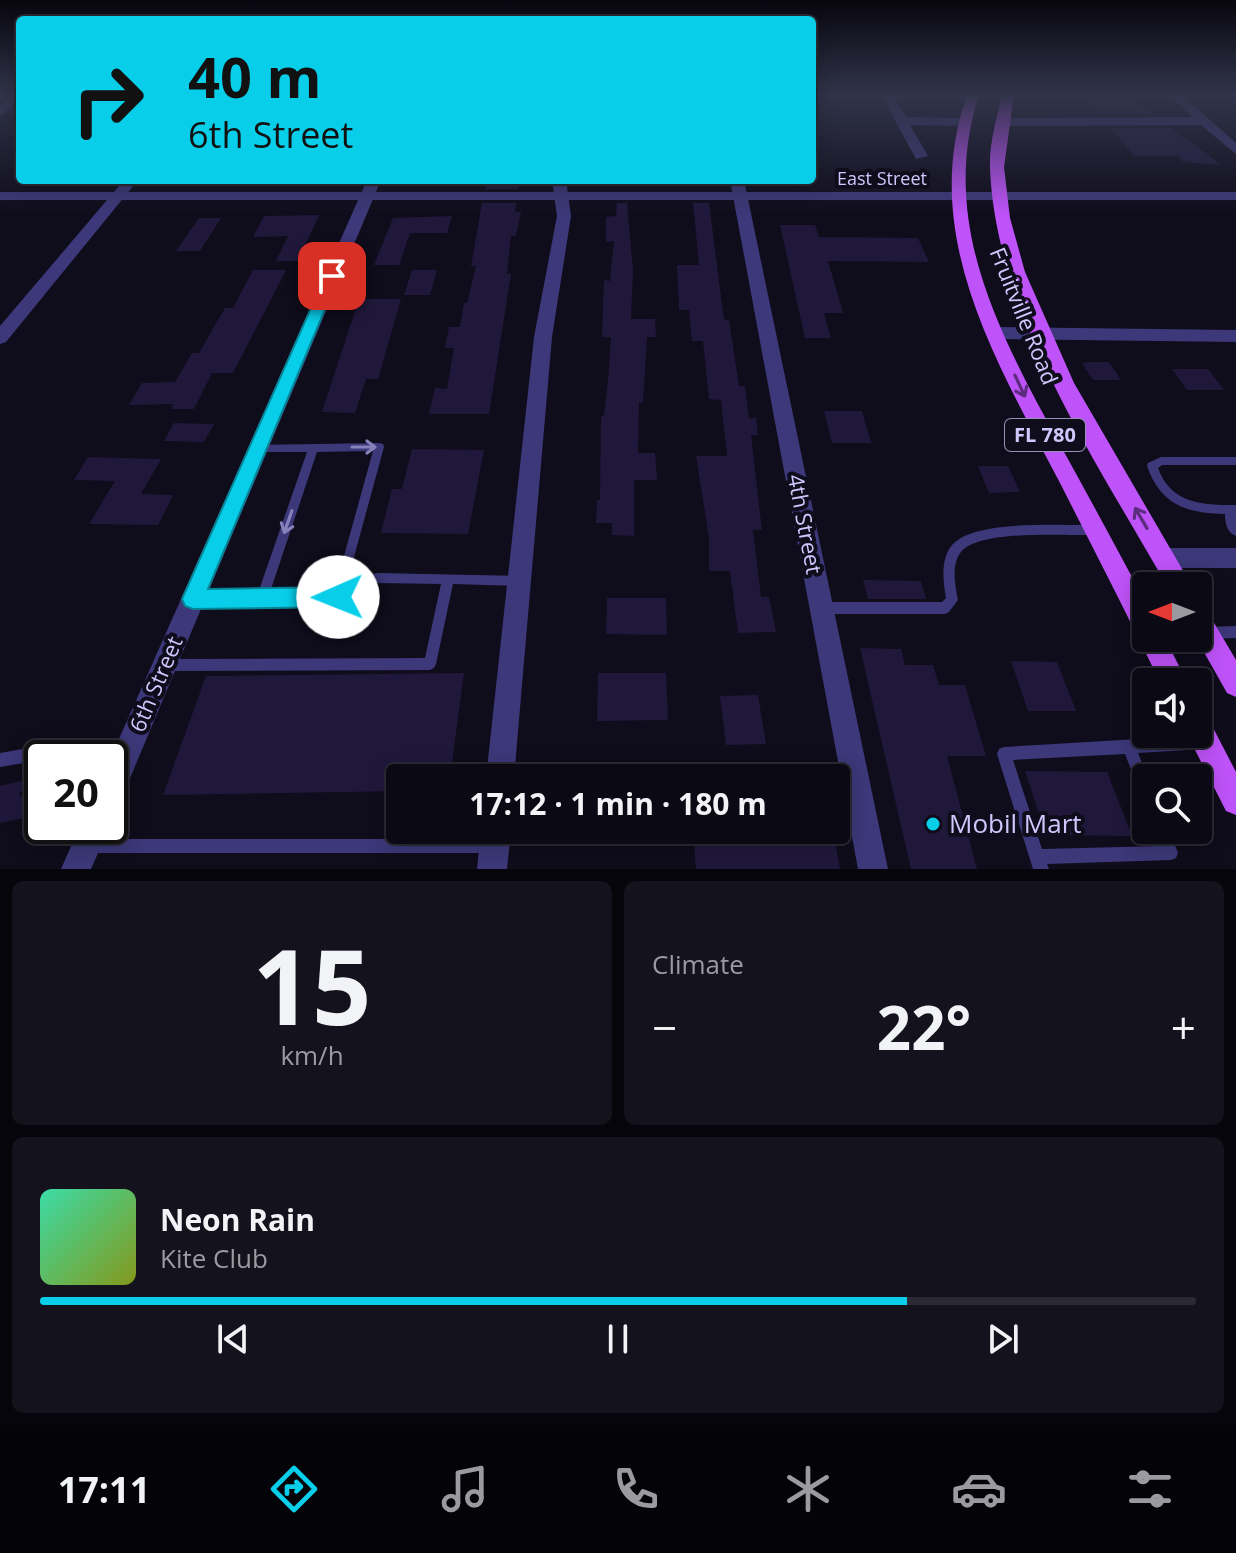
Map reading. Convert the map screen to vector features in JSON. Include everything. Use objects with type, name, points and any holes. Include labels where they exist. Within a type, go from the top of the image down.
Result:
[{"type":"main road","name":"Fruitville Road","points":[[962,136],[957,168],[966,248],[996,333],[1026,399],[1132,600]]},
{"type":"main road","name":"Fruitville Road","points":[[1001,136],[997,170],[1012,251],[1043,335],[1085,422],[1172,572]]},
{"type":"main road","points":[[1212,643],[1236,684]]},
{"type":"main road","points":[[1209,748],[1236,801]]},
{"type":"street","points":[[910,136],[921,156]]},
{"type":"street","points":[[1220,136],[1236,150]]},
{"type":"street","points":[[0,338],[128,184]]},
{"type":"street","name":"East Street","points":[[0,196],[118,196],[370,188],[738,188],[960,197],[1236,196]]},
{"type":"street","name":"6th Street","points":[[129,748],[370,188]]},
{"type":"street","points":[[501,764],[543,337],[564,216],[560,188]]},
{"type":"street","name":"4th Street","points":[[738,188],[873,869]]},
{"type":"street","points":[[996,333],[1236,336]]},
{"type":"street","points":[[1164,558],[1236,558]]},
{"type":"lane","points":[[193,599],[338,597],[379,447],[258,448]]},
{"type":"lane","points":[[262,598],[313,448]]},
{"type":"lane","points":[[1236,461],[1161,461],[1152,466],[1163,492],[1183,505],[1234,511],[1231,523],[1236,531]]},
{"type":"lane","points":[[822,608],[945,608],[952,600],[948,572],[952,558],[962,543],[982,535],[1096,530]]},
{"type":"lane","points":[[377,578],[519,581]]},
{"type":"lane","points":[[165,665],[430,664],[448,579]]},
{"type":"lane","points":[[1212,628],[1236,632]]},
{"type":"lane","points":[[1129,747],[1136,764]]},
{"type":"lane","points":[[1132,747],[1004,754],[1039,863],[1171,853],[1167,844]]},
{"type":"lane","points":[[0,760],[24,756]]},
{"type":"lane","points":[[86,847],[494,848]]},
{"type":"building","points":[[1117,136],[1182,136],[1221,165],[1183,162],[1179,156],[1134,156]]},
{"type":"building","points":[[486,184],[519,184],[518,189],[485,189]]},
{"type":"building","points":[[482,203],[516,203],[515,212],[521,212],[516,236],[511,236],[507,274],[511,274],[489,414],[429,414],[435,388],[447,389],[454,348],[445,348],[449,327],[460,327],[464,303],[467,303],[476,266],[471,266]]},
{"type":"building","points":[[617,203],[627,203],[633,270],[631,319],[655,319],[656,337],[647,337],[643,402],[639,402],[638,453],[655,453],[657,480],[634,480],[634,536],[612,535],[612,523],[596,523],[597,500],[600,500],[601,416],[604,416],[611,337],[602,337],[604,280],[610,281],[614,241],[606,242],[606,217],[616,216]]},
{"type":"building","points":[[693,203],[709,203],[724,320],[729,320],[739,386],[745,386],[749,418],[756,418],[758,435],[751,435],[762,530],[753,530],[761,597],[769,597],[776,632],[738,633],[730,571],[709,571],[709,538],[696,456],[727,456],[721,400],[709,399],[703,341],[692,341],[689,310],[679,310],[677,265],[699,265]]},
{"type":"building","points":[[319,215],[298,261],[276,261],[288,236],[253,237],[264,216]]},
{"type":"building","points":[[452,216],[447,233],[410,233],[399,265],[374,265],[393,218]]},
{"type":"building","points":[[199,218],[221,218],[200,251],[176,251]]},
{"type":"building","points":[[780,225],[815,225],[819,237],[918,238],[929,262],[828,261],[843,313],[824,313],[831,338],[805,338]]},
{"type":"building","points":[[253,270],[286,270],[233,373],[212,373],[194,409],[171,409],[174,404],[129,405],[142,383],[175,382],[192,353],[199,353],[225,308],[233,308]]},
{"type":"building","points":[[412,270],[437,270],[430,295],[404,295]]},
{"type":"building","points":[[359,299],[401,299],[378,379],[366,379],[355,413],[322,412]]},
{"type":"building","points":[[1109,362],[1121,380],[1093,380],[1082,363]]},
{"type":"building","points":[[1172,369],[1208,369],[1224,390],[1187,390]]},
{"type":"building","points":[[824,411],[862,411],[871,443],[832,443]]},
{"type":"building","points":[[174,423],[214,424],[204,442],[164,441]]},
{"type":"building","points":[[412,449],[484,450],[468,534],[381,533],[392,489],[402,489]]},
{"type":"building","points":[[88,457],[161,459],[141,494],[173,495],[158,525],[89,524],[115,481],[74,480]]},
{"type":"building","points":[[978,466],[1008,466],[1020,492],[989,493]]},
{"type":"building","points":[[863,580],[921,581],[926,599],[868,599]]},
{"type":"building","points":[[607,598],[666,598],[667,635],[606,634]]},
{"type":"building","points":[[860,648],[901,649],[905,665],[933,665],[939,685],[965,685],[986,756],[947,756],[977,869],[911,869]]},
{"type":"building","points":[[1011,661],[1057,662],[1076,711],[1028,711]]},
{"type":"building","points":[[464,673],[452,764],[386,764],[386,791],[163,795],[206,676]]},
{"type":"building","points":[[598,673],[666,673],[668,720],[597,721]]},
{"type":"building","points":[[758,695],[766,744],[726,745],[720,696]]},
{"type":"building","points":[[1025,771],[1107,772],[1132,836],[1046,835]]},
{"type":"building","points":[[24,780],[24,789],[19,794],[24,800],[23,818],[0,823],[0,786]]},
{"type":"building","points":[[694,844],[836,844],[840,869],[696,869]]},
{"type":"place","name":"Mobil Mart","points":[[933,824]]},
{"type":"route","points":[[332,276],[193,599],[338,597]]}]
